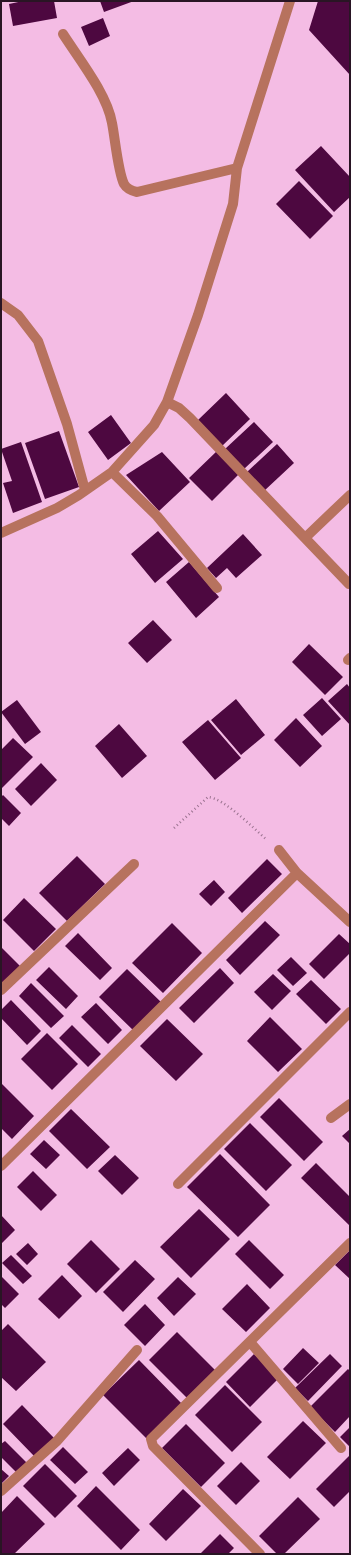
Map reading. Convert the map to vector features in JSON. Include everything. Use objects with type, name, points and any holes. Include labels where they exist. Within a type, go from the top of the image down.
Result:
[{"type":"street","points":[[1,533],[57,508],[112,472],[154,425],[167,402],[198,315],[234,204],[237,168],[290,1]]},
{"type":"street","points":[[63,34],[91,78],[108,109],[112,121],[124,184],[128,188],[137,192],[237,168]]},
{"type":"street","points":[[1,303],[18,315],[38,340],[67,424],[85,490]]},
{"type":"street","points":[[167,402],[179,408],[190,418],[349,584]]},
{"type":"street","points":[[112,472],[157,516],[217,588]]},
{"type":"street","points":[[305,538],[350,495]]},
{"type":"street","points":[[279,850],[297,873],[350,922]]},
{"type":"street","points":[[1,990],[134,864]]},
{"type":"street","points":[[1,1166],[297,873]]},
{"type":"street","points":[[178,1184],[350,1012]]},
{"type":"street","points":[[331,1118],[350,1104]]},
{"type":"street","points":[[260,1554],[151,1442],[152,1438],[350,1243]]},
{"type":"street","points":[[250,1342],[341,1448]]},
{"type":"street","points":[[1,1491],[57,1441],[137,1350]]},
{"type":"path","points":[[174,828],[208,796],[213,797],[223,802],[279,850]]},
{"type":"building","points":[[23,1],[54,1],[57,18],[13,26],[9,4]]},
{"type":"building","points":[[100,1],[134,1],[104,12]]},
{"type":"building","points":[[318,1],[350,1],[350,75],[309,30]]},
{"type":"building","points":[[103,18],[110,36],[89,46],[81,27]]},
{"type":"building","points":[[321,146],[350,177],[350,197],[334,212],[295,170]]},
{"type":"building","points":[[299,181],[333,216],[310,239],[276,204]]},
{"type":"building","points":[[226,393],[250,419],[222,446],[198,420]]},
{"type":"building","points":[[111,415],[131,443],[108,460],[88,432]]},
{"type":"building","points":[[254,422],[273,442],[244,469],[225,449]]},
{"type":"building","points":[[59,431],[79,487],[45,499],[25,443]]},
{"type":"building","points":[[21,442],[42,502],[13,513],[3,483],[12,481],[1,449]]},
{"type":"building","points":[[277,444],[294,463],[264,491],[247,472]]},
{"type":"building","points":[[217,451],[239,474],[212,501],[189,478]]},
{"type":"building","points":[[162,452],[190,482],[159,511],[126,475]]},
{"type":"building","points":[[158,531],[183,559],[155,583],[131,554]]},
{"type":"building","points":[[243,534],[262,555],[236,578],[227,568],[216,578],[207,568]]},
{"type":"building","points":[[189,562],[219,597],[196,618],[166,582]]},
{"type":"building","points":[[153,620],[172,640],[147,663],[128,643]]},
{"type":"building","points":[[309,644],[343,677],[325,695],[292,662]]},
{"type":"building","points":[[347,684],[350,688],[350,725],[328,701]]},
{"type":"building","points":[[322,698],[341,719],[322,736],[303,715]]},
{"type":"building","points":[[236,699],[265,735],[241,755],[211,720]]},
{"type":"building","points":[[17,700],[41,732],[25,744],[1,712]]},
{"type":"building","points":[[296,718],[322,746],[300,767],[274,740]]},
{"type":"building","points":[[208,720],[241,758],[215,780],[182,742]]},
{"type":"building","points":[[119,724],[147,756],[122,778],[95,746]]},
{"type":"building","points":[[13,738],[33,757],[1,789],[1,750]]},
{"type":"building","points":[[41,763],[57,780],[31,806],[15,789]]},
{"type":"building","points":[[3,795],[21,813],[9,826],[1,818],[1,797]]},
{"type":"building","points":[[77,856],[105,884],[67,921],[39,893]]},
{"type":"building","points":[[267,859],[282,874],[242,913],[228,898]]},
{"type":"building","points":[[214,880],[225,892],[211,906],[199,894]]},
{"type":"building","points":[[24,898],[56,929],[34,951],[3,920]]},
{"type":"building","points":[[265,921],[280,935],[240,975],[226,960]]},
{"type":"building","points":[[172,923],[202,953],[163,993],[132,963]]},
{"type":"building","points":[[78,933],[112,968],[100,980],[65,946]]},
{"type":"building","points":[[339,934],[350,944],[350,953],[324,979],[309,964]]},
{"type":"building","points":[[1,947],[20,966],[1,985]]},
{"type":"building","points":[[291,957],[307,973],[293,986],[277,970]]},
{"type":"building","points":[[49,967],[78,996],[66,1009],[36,980]]},
{"type":"building","points":[[220,968],[234,983],[194,1023],[179,1008]]},
{"type":"building","points":[[127,969],[163,1004],[135,1032],[99,997]]},
{"type":"building","points":[[273,974],[291,991],[272,1010],[254,992]]},
{"type":"building","points":[[311,980],[341,1009],[326,1024],[296,994]]},
{"type":"building","points":[[31,983],[64,1016],[51,1028],[19,996]]},
{"type":"building","points":[[11,1000],[41,1031],[27,1045],[1,1018],[1,1010]]},
{"type":"building","points":[[96,1003],[122,1030],[108,1044],[81,1017]]},
{"type":"building","points":[[270,1017],[302,1049],[278,1072],[247,1041]]},
{"type":"building","points":[[167,1019],[203,1054],[176,1081],[140,1046]]},
{"type":"building","points":[[72,1025],[101,1054],[88,1067],[59,1038]]},
{"type":"building","points":[[47,1033],[78,1064],[52,1090],[21,1059]]},
{"type":"building","points":[[1,1083],[34,1116],[12,1139],[1,1128]]},
{"type":"building","points":[[279,1098],[323,1142],[304,1161],[260,1117]]},
{"type":"building","points":[[71,1109],[110,1147],[87,1169],[49,1131]]},
{"type":"building","points":[[250,1123],[292,1165],[266,1191],[224,1149]]},
{"type":"building","points":[[350,1129],[350,1144],[342,1136]]},
{"type":"building","points":[[44,1140],[60,1155],[46,1169],[30,1154]]},
{"type":"building","points":[[220,1154],[270,1205],[238,1237],[187,1187]]},
{"type":"building","points":[[115,1155],[139,1178],[122,1195],[98,1171]]},
{"type":"building","points":[[316,1163],[350,1197],[350,1226],[301,1178]]},
{"type":"building","points":[[33,1171],[57,1195],[41,1211],[17,1187]]},
{"type":"building","points":[[199,1209],[230,1239],[191,1278],[160,1247]]},
{"type":"building","points":[[1,1215],[15,1230],[1,1244]]},
{"type":"building","points":[[91,1240],[120,1269],[96,1293],[67,1264]]},
{"type":"building","points":[[249,1240],[284,1275],[270,1289],[235,1254]]},
{"type":"building","points":[[28,1243],[38,1254],[27,1265],[16,1254]]},
{"type":"building","points":[[350,1250],[350,1279],[335,1265]]},
{"type":"building","points":[[11,1255],[32,1276],[23,1284],[2,1263]]},
{"type":"building","points":[[135,1260],[155,1279],[123,1312],[103,1292]]},
{"type":"building","points":[[62,1275],[82,1296],[59,1319],[38,1299]]},
{"type":"building","points":[[1,1276],[19,1294],[5,1308],[1,1304]]},
{"type":"building","points":[[178,1277],[196,1294],[174,1316],[157,1298]]},
{"type":"building","points":[[247,1284],[270,1308],[246,1332],[222,1309]]},
{"type":"building","points":[[145,1304],[165,1325],[145,1346],[124,1325]]},
{"type":"building","points":[[8,1324],[46,1362],[16,1391],[1,1377],[1,1331]]},
{"type":"building","points":[[177,1332],[215,1370],[187,1398],[149,1360]]},
{"type":"building","points":[[303,1348],[319,1363],[298,1384],[283,1369]]},
{"type":"building","points":[[254,1354],[279,1378],[250,1407],[226,1382]]},
{"type":"building","points":[[330,1354],[342,1366],[308,1401],[295,1388]]},
{"type":"building","points":[[139,1360],[183,1405],[148,1440],[103,1395]]},
{"type":"building","points":[[348,1369],[350,1371],[350,1416],[335,1432],[310,1407]]},
{"type":"building","points":[[225,1385],[262,1422],[232,1452],[195,1415]]},
{"type":"building","points":[[22,1405],[54,1438],[35,1457],[3,1424]]},
{"type":"building","points":[[303,1421],[326,1443],[290,1479],[267,1457]]},
{"type":"building","points":[[186,1424],[225,1463],[201,1487],[162,1448]]},
{"type":"building","points":[[350,1427],[350,1447],[340,1437]]},
{"type":"building","points":[[5,1441],[27,1463],[17,1473],[1,1457],[1,1444]]},
{"type":"building","points":[[63,1447],[88,1472],[75,1484],[50,1460]]},
{"type":"building","points":[[128,1448],[140,1460],[114,1486],[102,1473]]},
{"type":"building","points":[[349,1456],[350,1491],[334,1507],[316,1489]]},
{"type":"building","points":[[241,1462],[260,1481],[236,1505],[217,1486]]},
{"type":"building","points":[[45,1464],[77,1496],[55,1518],[23,1486]]},
{"type":"building","points":[[1,1469],[9,1476],[1,1484]]},
{"type":"building","points":[[96,1486],[140,1530],[121,1550],[77,1506]]},
{"type":"building","points":[[183,1489],[201,1506],[166,1541],[149,1524]]},
{"type":"building","points":[[17,1496],[45,1524],[14,1554],[3,1554],[1,1552],[1,1513]]},
{"type":"building","points":[[298,1497],[320,1519],[284,1554],[277,1554],[259,1536]]},
{"type":"building","points":[[220,1534],[234,1548],[228,1554],[200,1554]]}]
